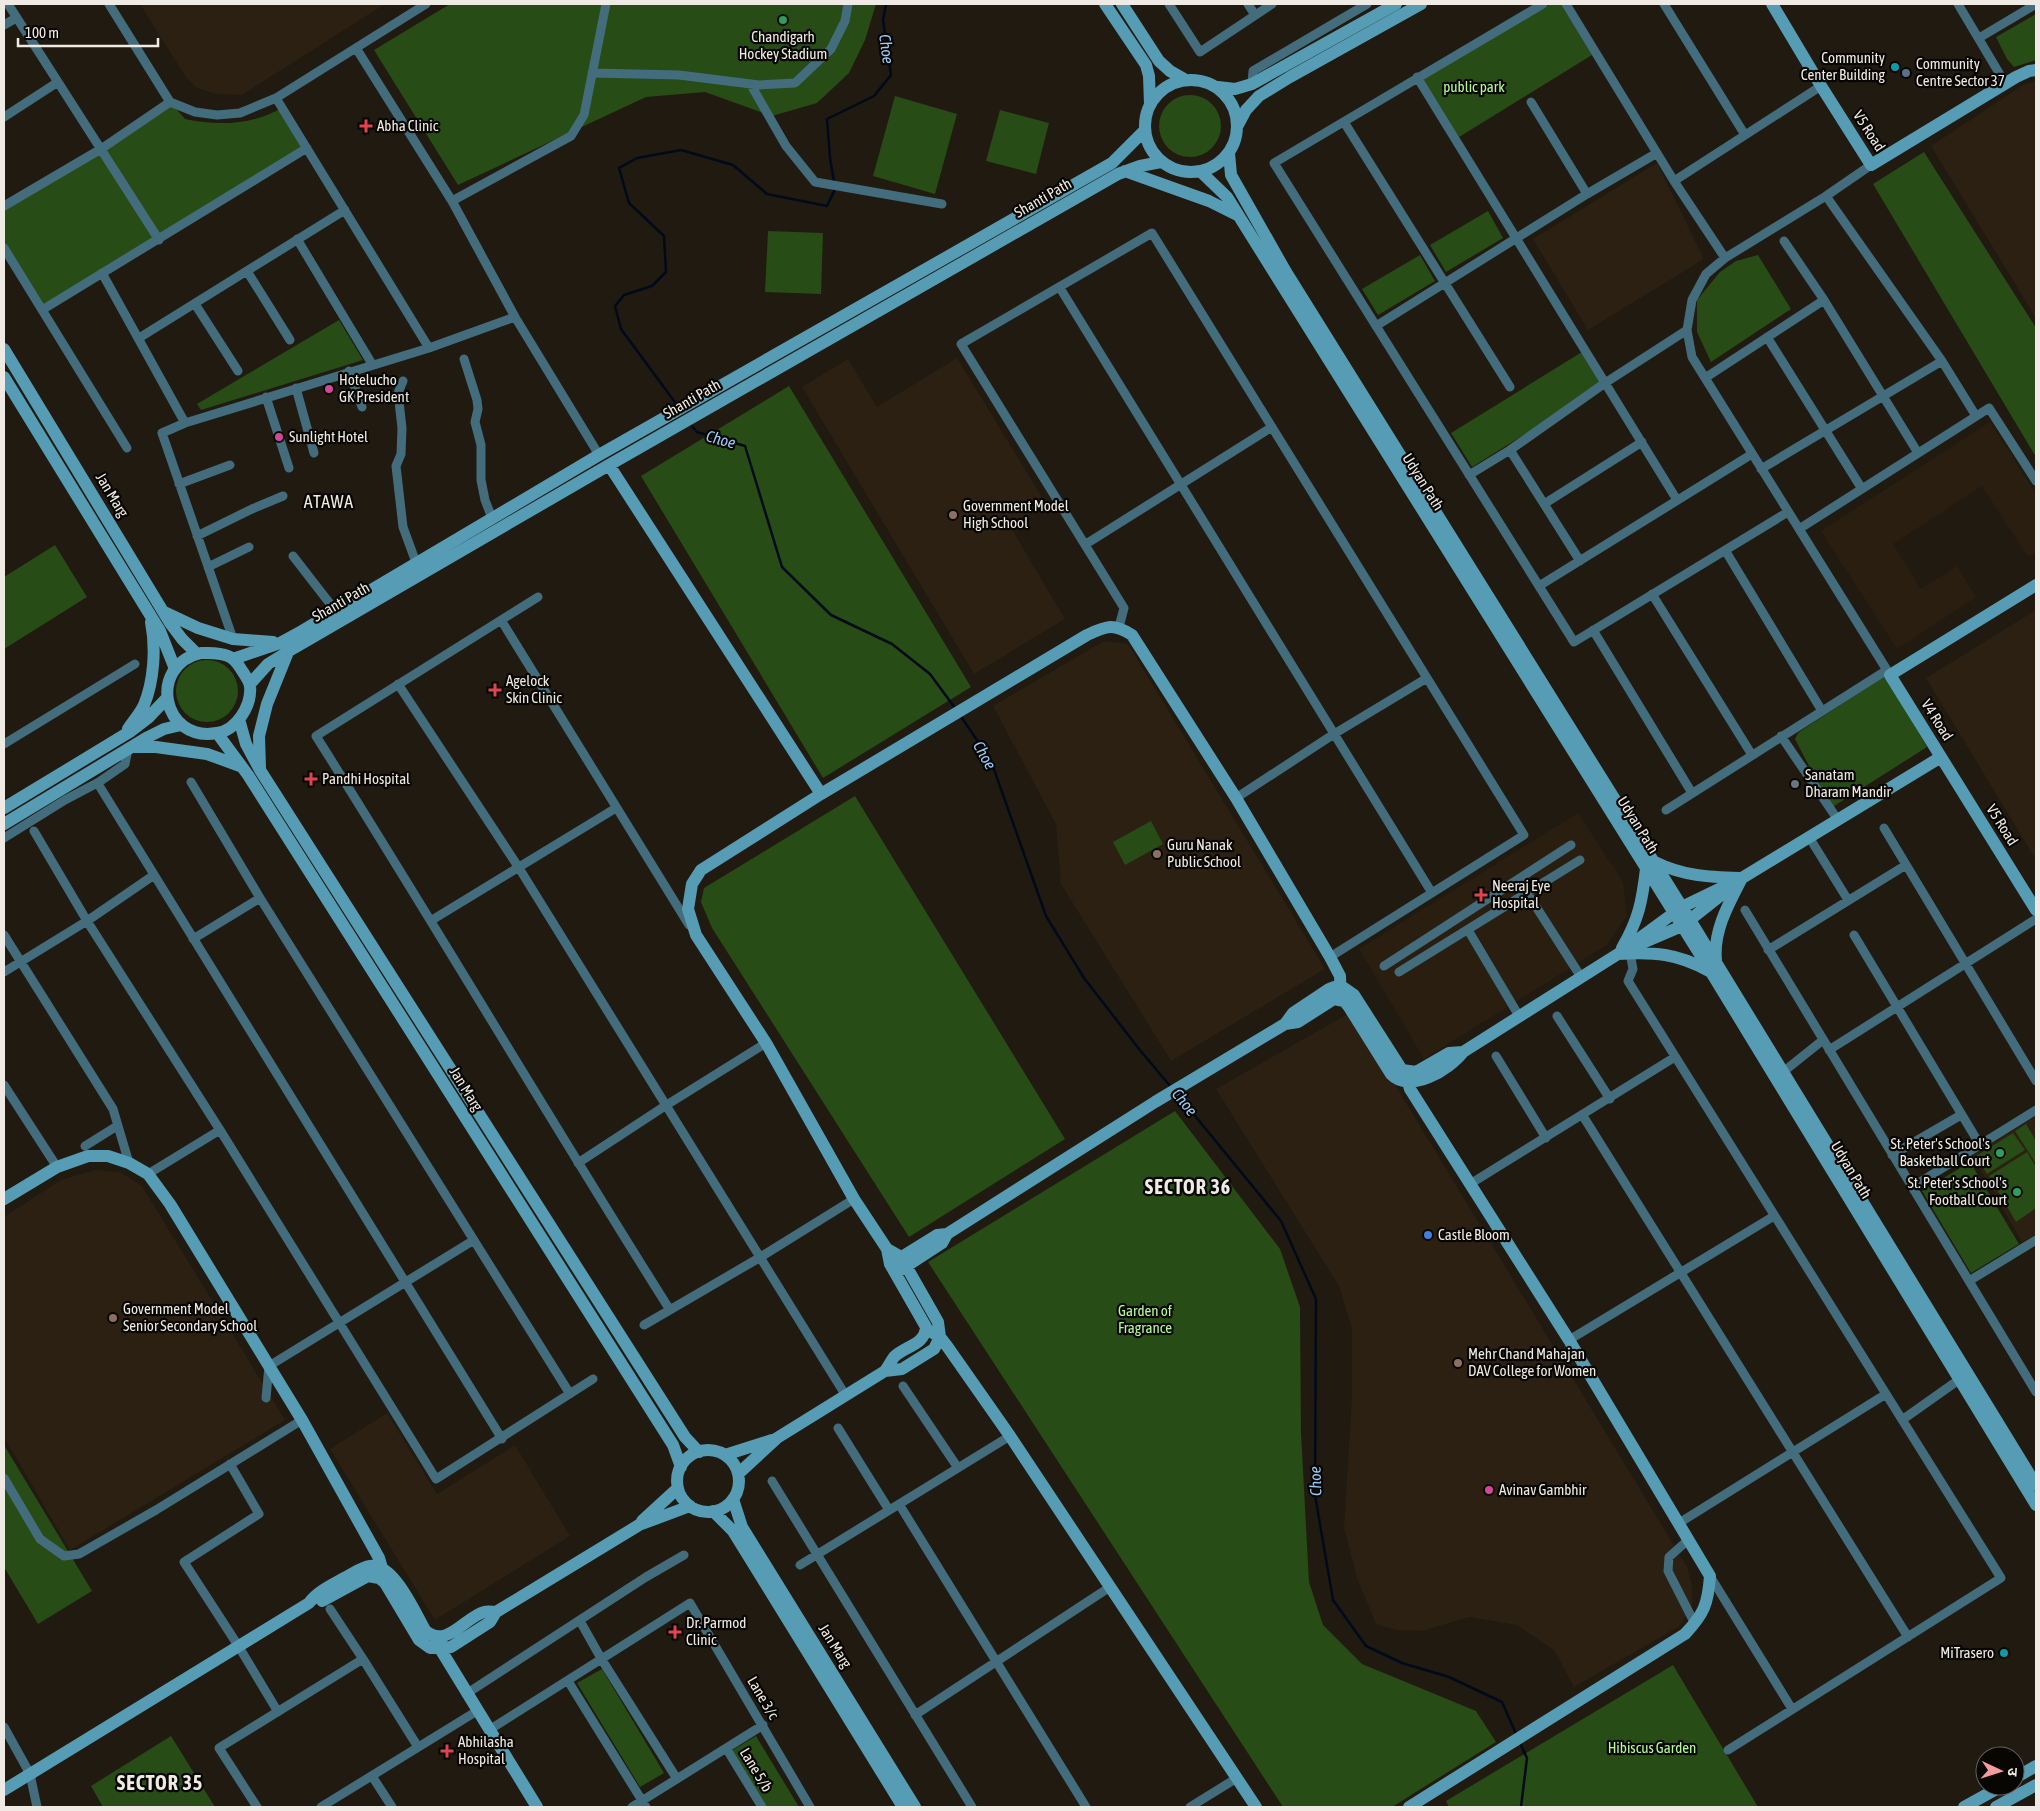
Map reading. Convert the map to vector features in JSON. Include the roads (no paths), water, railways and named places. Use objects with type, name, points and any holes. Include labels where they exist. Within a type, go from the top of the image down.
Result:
[{"type":"main road","points":[[1105,4],[1146,65],[1149,76],[1150,104]]},
{"type":"main road","points":[[1122,4],[1159,61],[1184,80]]},
{"type":"main road","points":[[1396,4],[1252,84],[1235,89],[1218,87],[1191,79],[1175,82],[1157,94],[1150,104],[1145,119],[1145,130],[1149,146],[1161,162],[1178,170],[1200,171],[1210,168],[1229,153],[1235,142],[1238,125],[1246,110],[1259,96],[1421,4]]},
{"type":"main road","name":"V5 Road","points":[[1772,4],[1871,165],[2005,83],[2029,71],[2036,70]]},
{"type":"main road","points":[[1218,87],[1233,106],[1238,125]]},
{"type":"main road","name":"Shanti Path","points":[[250,684],[284,647],[599,455],[1112,163],[1145,130]]},
{"type":"main road","name":"Udyan Path","points":[[1229,153],[1231,175],[1286,272],[1686,923],[1784,1072],[2036,1485]]},
{"type":"main road","name":"Shanti Path","points":[[233,659],[284,647],[664,435],[1125,172],[1161,162]]},
{"type":"main road","name":"Udyan Path","points":[[1200,171],[1227,197],[1650,865]]},
{"type":"main road","points":[[1125,172],[1209,201],[1239,216]]},
{"type":"main road","name":"Jan Marg","points":[[4,349],[164,612],[182,639],[197,654]]},
{"type":"main road","name":"Jan Marg","points":[[4,376],[149,612],[160,631],[175,669]]},
{"type":"main road","points":[[609,465],[821,794]]},
{"type":"main road","points":[[1888,672],[2036,585]]},
{"type":"main road","points":[[124,735],[143,707],[152,673],[153,633],[149,612]]},
{"type":"main road","points":[[164,612],[198,628],[233,639],[284,647],[259,736],[260,770]]},
{"type":"main road","points":[[885,1371],[902,1369],[934,1349],[940,1337],[938,1322],[854,1199],[766,1043],[696,935],[688,909],[692,884],[701,870],[821,794],[1087,635],[1106,627],[1119,627],[1132,634],[1236,798],[1330,956],[1340,976],[1341,994],[1396,1080],[1421,1070],[1449,1053],[1462,1052],[1581,977],[1686,923],[1742,878]]},
{"type":"main road","points":[[218,653],[233,659],[250,684],[243,714],[229,728],[217,733],[196,731],[181,724],[170,710],[168,683],[181,662],[197,654],[218,653]]},
{"type":"main road","name":"V4 Road","points":[[1742,878],[1941,757],[1888,672]]},
{"type":"main road","points":[[4,808],[124,735],[148,718],[168,698]]},
{"type":"main road","name":"Jan Marg","points":[[239,719],[246,744],[260,770],[685,1437],[699,1452]]},
{"type":"main road","points":[[4,824],[130,748],[164,729],[181,724]]},
{"type":"main road","name":"Jan Marg","points":[[217,733],[234,754],[673,1445],[680,1466]]},
{"type":"main road","points":[[130,748],[156,747],[207,754],[240,766]]},
{"type":"main road","name":"V5 Road","points":[[1941,757],[2036,910]]},
{"type":"main road","points":[[1624,954],[1642,905],[1650,865],[1698,876],[1742,878]]},
{"type":"main road","points":[[1624,954],[1678,910],[1742,878]]},
{"type":"main road","points":[[1624,954],[1647,953],[1669,955],[1714,967],[1718,934],[1727,907],[1742,878]]},
{"type":"main road","name":"Udyan Path","points":[[1714,967],[2036,1504]]},
{"type":"main road","points":[[899,1265],[942,1243],[948,1234],[1155,1102],[1286,1024],[1293,1013],[1329,989],[1341,994]]},
{"type":"main road","points":[[1407,1077],[1470,1184],[1569,1340],[1710,1576],[1708,1599],[1700,1618],[1685,1634],[1502,1749],[1428,1802],[1409,1807]]},
{"type":"main road","points":[[4,1200],[57,1167],[88,1156],[108,1156],[129,1163],[148,1174],[170,1204],[302,1420],[379,1558],[380,1572],[385,1583],[423,1644],[430,1648],[451,1647],[490,1622],[496,1612],[639,1525],[690,1506]]},
{"type":"main road","points":[[738,1474],[777,1438],[885,1371],[894,1357],[921,1340],[926,1329],[924,1322],[899,1265]]},
{"type":"main road","points":[[926,1329],[940,1337],[1010,1436],[1256,1807]]},
{"type":"main road","points":[[725,1455],[777,1438]]},
{"type":"main road","points":[[714,1450],[725,1455],[733,1463],[738,1474],[738,1486],[733,1499],[725,1506],[713,1511],[696,1510],[682,1498],[678,1488],[680,1466],[690,1455],[699,1452],[714,1450]]},
{"type":"main road","points":[[639,1525],[678,1488]]},
{"type":"main road","name":"Jan Marg","points":[[733,1499],[742,1527],[915,1807]]},
{"type":"main road","name":"Jan Marg","points":[[713,1511],[733,1531],[903,1807]]},
{"type":"main road","points":[[4,1790],[239,1647],[309,1603],[315,1595],[371,1566],[380,1572],[392,1575],[425,1630],[432,1635],[466,1694],[537,1807]]},
{"type":"main road","points":[[432,1635],[447,1635],[483,1612],[496,1612]]},
{"type":"main road","points":[[2025,1772],[2036,1766]]},
{"type":"main road","points":[[1996,1807],[2036,1786]]},
{"type":"main road","points":[[1964,1807],[1984,1796]]},
{"type":"street","points":[[8,4],[159,240]]},
{"type":"street","points":[[109,4],[170,102],[196,112],[217,115],[240,113],[276,98],[426,4]]},
{"type":"street","points":[[452,201],[571,136],[584,114],[606,4]]},
{"type":"street","points":[[592,73],[679,76],[752,85],[795,83],[809,72],[831,49],[845,21],[848,4]]},
{"type":"street","points":[[1169,4],[1200,52],[1272,4]]},
{"type":"street","points":[[1248,4],[1254,15]]},
{"type":"street","points":[[1252,84],[1253,71],[1367,4]]},
{"type":"street","points":[[1543,4],[1274,163],[1574,642],[1788,512]]},
{"type":"street","points":[[1566,4],[1674,181],[1725,258]]},
{"type":"street","points":[[1664,4],[1745,136]]},
{"type":"street","points":[[1958,4],[2005,83]]},
{"type":"street","points":[[1979,38],[2036,4]]},
{"type":"street","points":[[4,25],[16,18]]},
{"type":"street","points":[[356,48],[452,201],[515,317],[599,455]]},
{"type":"street","points":[[1417,77],[1677,500]]},
{"type":"street","points":[[4,116],[58,82]]},
{"type":"street","points":[[752,85],[786,146],[815,182],[942,204]]},
{"type":"street","points":[[1674,181],[1821,86]]},
{"type":"street","points":[[276,98],[429,348]]},
{"type":"street","points":[[4,206],[101,149],[170,102]]},
{"type":"street","points":[[1532,102],[1586,194]]},
{"type":"street","points":[[1344,122],[1510,387]]},
{"type":"street","points":[[42,310],[307,148]]},
{"type":"street","points":[[1376,326],[1586,194],[1657,153]]},
{"type":"street","points":[[1666,810],[1822,710],[1888,672],[1692,358],[1687,330],[1692,300],[1706,274],[1725,258],[1826,196],[1871,165]]},
{"type":"street","points":[[1826,196],[1942,361],[1976,416]]},
{"type":"street","points":[[139,338],[345,210]]},
{"type":"street","points":[[1119,627],[1124,608],[961,344],[1152,233],[1524,835],[1330,956]]},
{"type":"street","points":[[297,239],[372,364]]},
{"type":"street","points":[[1784,240],[1824,300],[1918,453]]},
{"type":"street","points":[[4,248],[127,448]]},
{"type":"street","points":[[247,271],[290,340]]},
{"type":"street","points":[[102,273],[185,423]]},
{"type":"street","points":[[1060,288],[1432,893]]},
{"type":"street","points":[[1705,378],[1824,300]]},
{"type":"street","points":[[194,304],[238,371]]},
{"type":"street","points":[[233,639],[162,433],[185,423],[266,397],[429,348],[515,317]]},
{"type":"street","points":[[1469,474],[1510,450],[1605,383],[1687,330]]},
{"type":"street","points":[[1767,337],[1862,489]]},
{"type":"street","points":[[464,359],[477,400],[478,409],[475,422],[481,446],[481,480],[485,500],[490,512]]},
{"type":"street","points":[[1762,469],[1942,361]]},
{"type":"street","points":[[349,371],[362,406]]},
{"type":"street","points":[[402,381],[398,393],[402,428],[401,454],[396,466],[403,527],[414,557]]},
{"type":"street","points":[[296,388],[314,453]]},
{"type":"street","points":[[266,397],[289,468]]},
{"type":"street","points":[[1799,529],[1989,408],[2036,481]]},
{"type":"street","points":[[1086,544],[1272,427]]},
{"type":"street","points":[[1544,504],[1642,442]]},
{"type":"street","points":[[1510,450],[1580,561]]},
{"type":"street","points":[[1539,586],[1752,454]]},
{"type":"street","points":[[179,484],[230,465]]},
{"type":"street","points":[[197,536],[283,496]]},
{"type":"street","points":[[208,567],[249,547]]},
{"type":"street","points":[[1725,550],[1822,710]]},
{"type":"street","points":[[292,556],[331,606]]},
{"type":"street","points":[[1652,594],[1752,755]]},
{"type":"street","points":[[538,597],[316,736],[432,920],[578,1163],[670,1310]]},
{"type":"street","points":[[501,620],[696,935]]},
{"type":"street","points":[[1593,630],[1692,793]]},
{"type":"street","points":[[4,744],[135,664]]},
{"type":"street","points":[[1236,798],[1334,734],[1427,678]]},
{"type":"street","points":[[398,684],[519,868],[846,1396]]},
{"type":"street","points":[[1781,736],[1838,820]]},
{"type":"street","points":[[4,838],[64,800],[99,782],[125,764],[130,748]]},
{"type":"street","points":[[191,782],[260,898],[570,1394]]},
{"type":"street","points":[[100,787],[285,1090],[407,1282],[502,1439]]},
{"type":"street","points":[[432,920],[616,808]]},
{"type":"street","points":[[1884,828],[2036,1081]]},
{"type":"street","points":[[34,831],[87,921],[220,1130],[436,1479],[502,1439],[593,1379]]},
{"type":"street","points":[[1809,838],[1848,900]]},
{"type":"street","points":[[1384,966],[1571,845]]},
{"type":"street","points":[[1399,972],[1580,860]]},
{"type":"street","points":[[1768,950],[1906,865]]},
{"type":"street","points":[[4,972],[87,921],[154,876]]},
{"type":"street","points":[[1519,880],[1581,977]]},
{"type":"street","points":[[193,939],[260,898]]},
{"type":"street","points":[[1745,910],[2036,1392]]},
{"type":"street","points":[[1829,1050],[2036,919]]},
{"type":"street","points":[[1468,930],[1519,1016]]},
{"type":"street","points":[[4,935],[106,1096],[113,1109],[129,1163]]},
{"type":"street","points":[[1854,935],[1980,1145]]},
{"type":"street","points":[[1624,954],[1633,970],[1628,982],[2001,1578],[1728,1750]]},
{"type":"street","points":[[1557,1016],[1610,1099]]},
{"type":"street","points":[[1784,1072],[1823,1040]]},
{"type":"street","points":[[578,1163],[766,1043]]},
{"type":"street","points":[[1496,1056],[1546,1138]]},
{"type":"street","points":[[1470,1184],[1583,1116],[1675,1057]]},
{"type":"street","points":[[4,1085],[57,1167]]},
{"type":"street","points":[[1912,1187],[2036,1110]]},
{"type":"street","points":[[1892,1155],[1961,1115]]},
{"type":"street","points":[[1583,1116],[1908,1638]]},
{"type":"street","points":[[85,1146],[117,1126]]},
{"type":"street","points":[[148,1174],[220,1130]]},
{"type":"street","points":[[644,1325],[759,1258],[854,1199]]},
{"type":"street","points":[[1569,1340],[1774,1216]]},
{"type":"street","points":[[266,1398],[269,1366],[474,1240]]},
{"type":"street","points":[[1969,1280],[2036,1240]]},
{"type":"street","points":[[1902,1420],[1960,1379]]},
{"type":"street","points":[[903,1386],[958,1468]]},
{"type":"street","points":[[1679,1523],[1886,1394]]},
{"type":"street","points":[[4,1478],[40,1539],[64,1556],[79,1554],[156,1510],[302,1420]]},
{"type":"street","points":[[838,1428],[890,1510]]},
{"type":"street","points":[[800,1565],[1010,1436]]},
{"type":"street","points":[[230,1464],[259,1514],[184,1562],[278,1712]]},
{"type":"street","points":[[772,1482],[972,1807]]},
{"type":"street","points":[[899,1504],[1086,1807]]},
{"type":"street","points":[[1688,1540],[1669,1557],[1668,1571],[1695,1624]]},
{"type":"street","points":[[466,1694],[646,1577],[684,1555]]},
{"type":"street","points":[[1710,1576],[1792,1709]]},
{"type":"street","points":[[915,1714],[1110,1587]]},
{"type":"street","name":"Lane 3/c","points":[[602,1660],[690,1604],[764,1725],[810,1807]]},
{"type":"street","points":[[330,1608],[418,1747]]},
{"type":"street","points":[[580,1621],[676,1779]]},
{"type":"street","points":[[258,1807],[219,1748],[363,1659]]},
{"type":"street","points":[[489,1730],[602,1660]]},
{"type":"street","points":[[568,1681],[644,1804]]},
{"type":"street","points":[[321,1807],[477,1711]]},
{"type":"street","points":[[632,1807],[644,1804],[676,1779],[764,1725]]},
{"type":"street","points":[[4,1727],[30,1774],[38,1807]]},
{"type":"street","name":"Lane 5/b","points":[[726,1748],[762,1807]]},
{"type":"street","points":[[372,1776],[392,1807]]},
{"type":"street","points":[[1190,1807],[1237,1778]]},
{"type":"waterway","name":"Choe","points":[[834,182],[827,119],[874,96],[891,75],[883,20],[886,4]]},
{"type":"waterway","name":"Choe","points":[[677,405],[621,329],[615,306],[624,295],[652,286],[666,272],[664,236],[629,203],[619,168],[637,158],[681,150],[733,165],[767,194],[827,206],[836,187]]},
{"type":"waterway","name":"Choe","points":[[690,424],[697,432],[745,446],[782,567],[831,615],[892,644],[930,674],[955,708]]},
{"type":"waterway","name":"Choe","points":[[960,715],[991,761],[1046,916],[1084,978],[1171,1087]]},
{"type":"waterway","name":"Choe","points":[[1178,1095],[1281,1221],[1316,1299],[1315,1495],[1333,1600],[1366,1646],[1402,1663],[1449,1677],[1502,1702],[1517,1736]]},
{"type":"waterway","name":"Choe","points":[[1520,1743],[1527,1758],[1521,1807]]},
{"type":"place","name":"Chandigarh Hockey Stadium","points":[[783,20]]},
{"type":"place","name":"Community Center Building","points":[[1895,67]]},
{"type":"place","name":"Community Centre Sector 37","points":[[1906,73]]},
{"type":"place","name":"Abha Clinic","points":[[366,126]]},
{"type":"place","name":"Hotelucho GK President","points":[[329,389]]},
{"type":"place","name":"Sunlight Hotel","points":[[279,437]]},
{"type":"place","name":"Government Model High School","points":[[953,515]]},
{"type":"place","name":"Agelock Skin Clinic","points":[[495,690]]},
{"type":"place","name":"Pandhi Hospital","points":[[311,779]]},
{"type":"place","name":"Sanatam Dharam Mandir","points":[[1795,784]]},
{"type":"place","name":"Guru Nanak Public School","points":[[1157,854]]},
{"type":"place","name":"Neeraj Eye Hospital","points":[[1481,895]]},
{"type":"place","name":"St. Peter's School's Basketball Court","points":[[2000,1153]]},
{"type":"place","name":"St. Peter's School's Football Court","points":[[2017,1192]]},
{"type":"place","name":"Castle Bloom","points":[[1428,1235]]},
{"type":"place","name":"Government Model Senior Secondary School","points":[[113,1318]]},
{"type":"place","name":"Mehr Chand Mahajan DAV College for Women","points":[[1458,1363]]},
{"type":"place","name":"Avinav Gambhir","points":[[1489,1490]]},
{"type":"place","name":"Dr. Parmod Clinic","points":[[675,1632]]},
{"type":"place","name":"MiTrasero","points":[[2004,1653]]},
{"type":"place","name":"Abhilasha Hospital","points":[[447,1751]]},
{"type":"district","name":"ATAWA","points":[[329,502]]},
{"type":"district","name":"SECTOR 36","points":[[1188,1187]]},
{"type":"district","name":"SECTOR 35","points":[[160,1783]]},
{"type":"park label","name":"public park","points":[[1474,87]]},
{"type":"park label","name":"Garden of Fragrance","points":[[1145,1320]]},
{"type":"park label","name":"Hibiscus Garden","points":[[1652,1748]]}]
